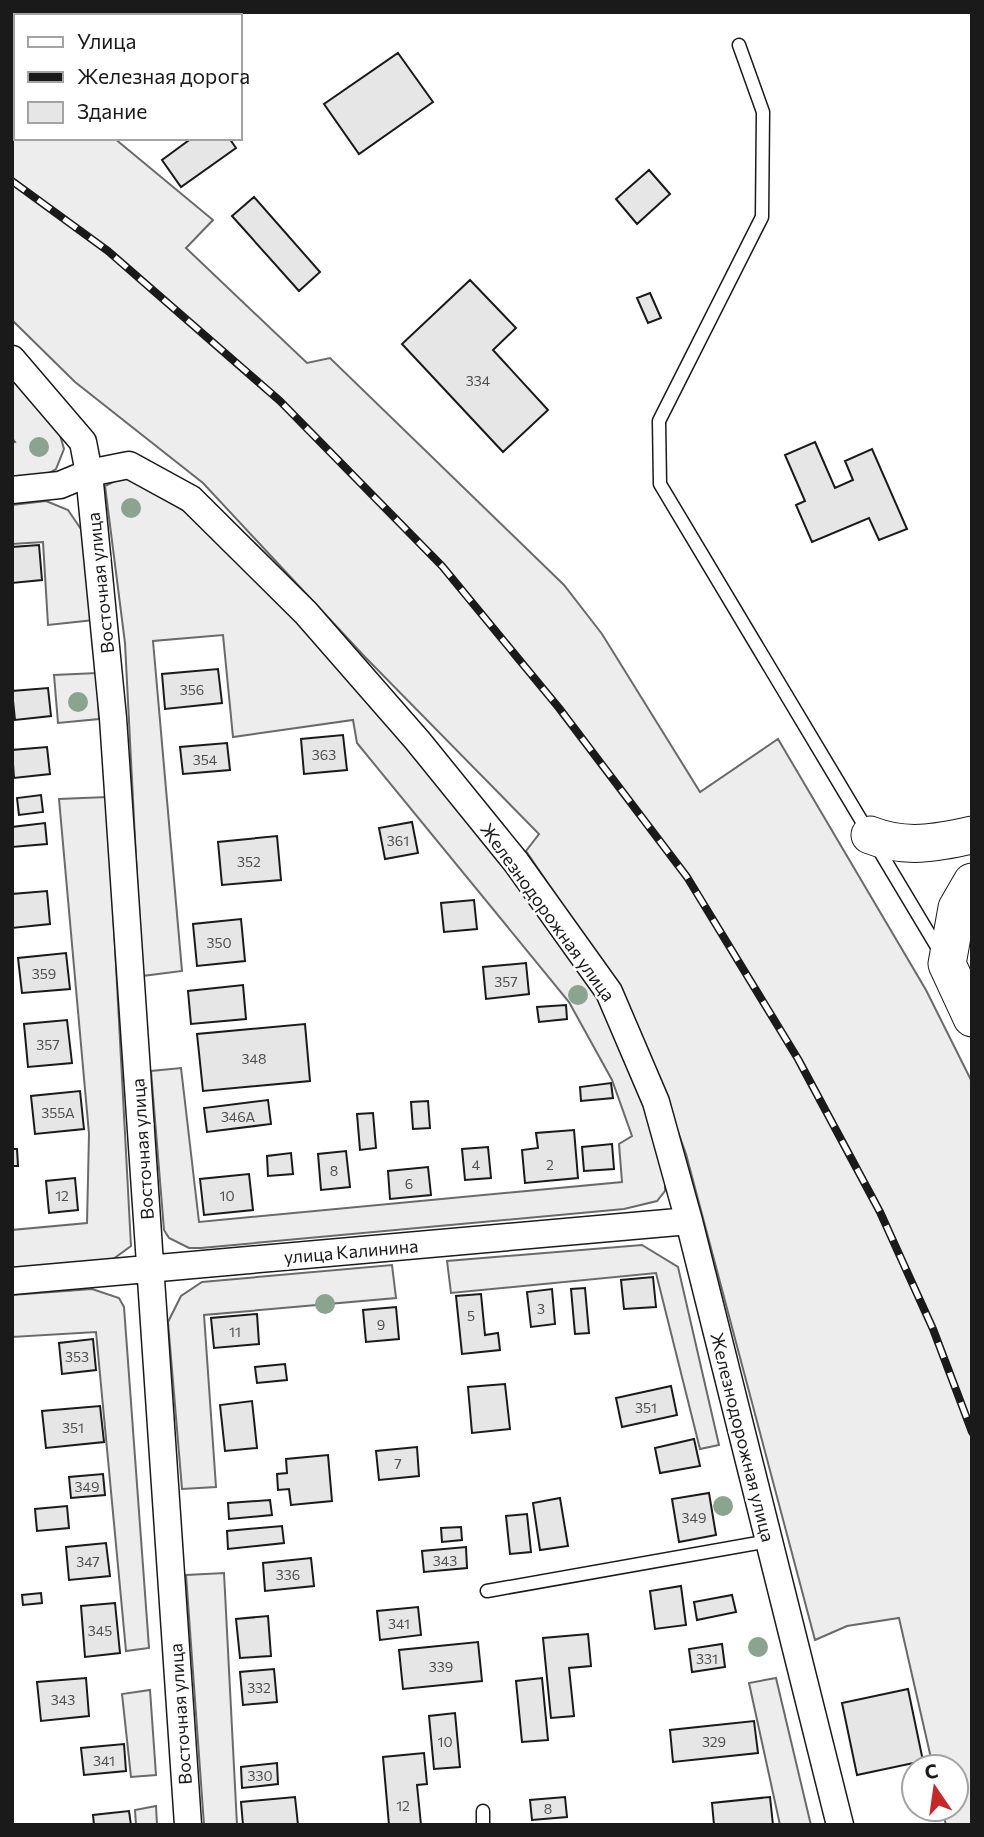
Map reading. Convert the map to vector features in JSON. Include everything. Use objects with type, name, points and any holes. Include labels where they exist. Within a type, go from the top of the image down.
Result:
[{"type":"main road","points":[[870,835],[893,844],[925,844],[972,835]]},
{"type":"main road","points":[[972,882],[957,908],[947,964],[972,1018]]},
{"type":"street","points":[[12,359],[83,442],[89,473]]},
{"type":"street","name":"Железнодорожная улица","points":[[12,490],[60,485],[89,473],[129,466],[191,499],[306,613],[417,740],[516,862],[609,992],[656,1102],[689,1221],[840,1825]]},
{"type":"street","name":"Восточная улица","points":[[89,473],[113,718],[188,1825]]},
{"type":"street","name":"улица Калинина","points":[[12,1280],[689,1221]]},
{"type":"lane","points":[[739,45],[763,111],[762,217],[659,421],[660,484],[947,964]]},
{"type":"lane","points":[[487,1591],[769,1541]]},
{"type":"lane","points":[[483,1811],[483,1825]]},
{"type":"shaded area","points":[[12,56],[14,140],[116,140],[213,220],[186,248],[307,363],[330,358],[564,585],[602,634],[700,792],[778,739],[926,990],[972,1082],[972,1825],[946,1825],[970,1823],[970,1753],[930,1753],[899,1618],[847,1626],[815,1640],[686,1154],[659,1080],[607,971],[526,851],[539,834],[365,657],[203,483],[75,382],[12,320]]},
{"type":"shaded area","points":[[12,374],[60,435],[64,449],[56,469],[40,478],[12,481],[12,443],[15,442],[12,438]]},
{"type":"shaded area","points":[[127,475],[202,522],[275,596],[440,782],[598,988],[627,1051],[665,1172],[665,1191],[657,1201],[624,1209],[201,1248],[189,1248],[169,1238],[164,1230],[151,1071],[181,1068],[199,1222],[622,1182],[619,1144],[632,1136],[612,1080],[569,1002],[357,743],[353,720],[233,737],[223,635],[153,641],[182,971],[142,976],[125,643],[105,486]]},
{"type":"shaded area","points":[[46,501],[68,510],[87,538],[94,620],[48,625],[43,542],[12,544],[12,505]]},
{"type":"shaded area","points":[[97,673],[99,719],[58,723],[54,675]]},
{"type":"shaded area","points":[[107,797],[131,1246],[109,1262],[12,1270],[12,1230],[87,1223],[89,1134],[59,799]]},
{"type":"shaded area","points":[[642,1245],[678,1267],[719,1445],[700,1449],[656,1273],[451,1293],[447,1261]]},
{"type":"shaded area","points":[[392,1265],[396,1298],[204,1315],[216,1487],[182,1489],[168,1322],[181,1296],[202,1282]]},
{"type":"shaded area","points":[[92,1289],[119,1298],[124,1307],[149,1648],[126,1651],[96,1332],[12,1337],[12,1295]]},
{"type":"shaded area","points":[[224,1573],[237,1825],[204,1825],[186,1575]]},
{"type":"shaded area","points":[[776,1678],[811,1825],[780,1825],[749,1683]]},
{"type":"shaded area","points":[[150,1690],[156,1775],[131,1777],[122,1694]]},
{"type":"shaded area","points":[[156,1806],[157,1825],[136,1825],[135,1810]]},
{"type":"building","points":[[398,53],[433,102],[359,154],[324,104]]},
{"type":"building","points":[[189,140],[230,140],[236,148],[181,187],[162,160]]},
{"type":"building","points":[[649,170],[670,194],[637,224],[616,199]]},
{"type":"building","points":[[254,197],[320,272],[299,291],[232,216]]},
{"type":"building","points":[[470,280],[516,328],[493,350],[548,410],[503,452],[402,344]]},
{"type":"building","points":[[650,293],[661,318],[648,323],[637,298]]},
{"type":"building","points":[[815,442],[835,488],[853,480],[845,461],[872,449],[907,529],[879,540],[869,518],[812,542],[796,505],[805,501],[785,455]]},
{"type":"building","points":[[39,545],[42,580],[12,583],[12,547]]},
{"type":"building","points":[[218,669],[222,703],[165,709],[162,674]]},
{"type":"building","points":[[48,688],[51,716],[15,720],[12,691]]},
{"type":"building","points":[[343,735],[347,770],[304,774],[301,739]]},
{"type":"building","points":[[227,743],[230,770],[183,774],[180,747]]},
{"type":"building","points":[[47,747],[50,774],[14,778],[12,750]]},
{"type":"building","points":[[41,795],[43,812],[19,815],[17,798]]},
{"type":"building","points":[[412,822],[418,853],[385,859],[379,828]]},
{"type":"building","points":[[45,823],[47,844],[12,847],[12,827]]},
{"type":"building","points":[[277,836],[281,880],[222,885],[218,842]]},
{"type":"building","points":[[47,891],[50,924],[12,928],[12,894]]},
{"type":"building","points":[[474,900],[477,929],[444,932],[441,903]]},
{"type":"building","points":[[241,919],[245,961],[197,966],[193,924]]},
{"type":"building","points":[[66,953],[70,989],[22,993],[18,958]]},
{"type":"building","points":[[526,963],[529,994],[486,999],[483,967]]},
{"type":"building","points":[[243,985],[246,1019],[191,1024],[188,991]]},
{"type":"building","points":[[566,1005],[567,1019],[539,1022],[537,1007]]},
{"type":"building","points":[[67,1020],[72,1063],[28,1067],[24,1024]]},
{"type":"building","points":[[305,1024],[310,1081],[203,1091],[197,1034]]},
{"type":"building","points":[[611,1083],[613,1098],[581,1101],[580,1087]]},
{"type":"building","points":[[80,1091],[84,1129],[35,1134],[31,1096]]},
{"type":"building","points":[[268,1100],[271,1124],[207,1132],[204,1108]]},
{"type":"building","points":[[428,1101],[430,1128],[413,1129],[411,1102]]},
{"type":"building","points":[[373,1113],[376,1148],[360,1150],[357,1114]]},
{"type":"building","points":[[574,1130],[578,1178],[525,1183],[522,1150],[538,1148],[536,1133]]},
{"type":"building","points":[[612,1144],[614,1169],[584,1171],[582,1147]]},
{"type":"building","points":[[488,1147],[491,1178],[465,1180],[462,1149]]},
{"type":"building","points":[[12,1149],[17,1149],[18,1166],[12,1166]]},
{"type":"building","points":[[346,1151],[350,1187],[321,1190],[318,1154]]},
{"type":"building","points":[[291,1153],[293,1174],[268,1176],[267,1156]]},
{"type":"building","points":[[428,1167],[431,1195],[390,1199],[388,1171]]},
{"type":"building","points":[[249,1174],[253,1210],[204,1215],[200,1179]]},
{"type":"building","points":[[75,1178],[78,1210],[49,1213],[46,1181]]},
{"type":"building","points":[[653,1277],[656,1307],[624,1309],[621,1280]]},
{"type":"building","points":[[585,1288],[589,1333],[575,1334],[571,1289]]},
{"type":"building","points":[[552,1289],[555,1324],[531,1327],[527,1292]]},
{"type":"building","points":[[481,1294],[485,1335],[498,1333],[500,1350],[462,1354],[456,1296]]},
{"type":"building","points":[[396,1307],[399,1339],[366,1342],[363,1310]]},
{"type":"building","points":[[257,1314],[259,1344],[214,1348],[211,1318]]},
{"type":"building","points":[[93,1339],[96,1370],[62,1374],[59,1343]]},
{"type":"building","points":[[285,1364],[287,1380],[257,1383],[255,1367]]},
{"type":"building","points":[[505,1384],[510,1429],[472,1433],[468,1387]]},
{"type":"building","points":[[671,1386],[677,1415],[622,1427],[616,1398]]},
{"type":"building","points":[[252,1401],[257,1448],[225,1451],[220,1405]]},
{"type":"building","points":[[100,1406],[104,1442],[46,1448],[42,1411]]},
{"type":"building","points":[[694,1439],[700,1466],[660,1473],[655,1448]]},
{"type":"building","points":[[417,1447],[419,1476],[379,1480],[376,1451]]},
{"type":"building","points":[[328,1455],[332,1501],[291,1505],[289,1489],[278,1490],[277,1474],[287,1473],[286,1459]]},
{"type":"building","points":[[103,1474],[105,1495],[71,1498],[69,1477]]},
{"type":"building","points":[[709,1493],[716,1535],[679,1542],[672,1499]]},
{"type":"building","points":[[560,1498],[568,1546],[540,1550],[533,1503]]},
{"type":"building","points":[[270,1500],[272,1515],[229,1519],[228,1503]]},
{"type":"building","points":[[67,1506],[69,1528],[37,1531],[35,1509]]},
{"type":"building","points":[[527,1514],[531,1552],[510,1554],[506,1516]]},
{"type":"building","points":[[282,1526],[284,1543],[228,1549],[227,1531]]},
{"type":"building","points":[[461,1527],[462,1540],[442,1542],[441,1528]]},
{"type":"building","points":[[106,1543],[110,1576],[69,1580],[66,1547]]},
{"type":"building","points":[[466,1547],[467,1568],[424,1572],[422,1551]]},
{"type":"building","points":[[311,1558],[314,1586],[265,1591],[263,1563]]},
{"type":"building","points":[[681,1586],[686,1625],[655,1629],[650,1591]]},
{"type":"building","points":[[41,1593],[42,1603],[23,1605],[22,1595]]},
{"type":"building","points":[[732,1595],[736,1612],[697,1620],[694,1602]]},
{"type":"building","points":[[115,1603],[120,1653],[85,1657],[81,1606]]},
{"type":"building","points":[[418,1607],[421,1635],[380,1640],[377,1611]]},
{"type":"building","points":[[268,1616],[271,1656],[240,1658],[236,1619]]},
{"type":"building","points":[[588,1634],[591,1666],[569,1668],[574,1716],[551,1718],[543,1638]]},
{"type":"building","points":[[478,1642],[482,1681],[403,1689],[399,1650]]},
{"type":"building","points":[[722,1644],[725,1667],[692,1672],[689,1649]]},
{"type":"building","points":[[274,1669],[277,1702],[243,1705],[240,1672]]},
{"type":"building","points":[[86,1678],[89,1716],[41,1721],[37,1682]]},
{"type":"building","points":[[542,1678],[548,1740],[522,1742],[516,1681]]},
{"type":"building","points":[[908,1689],[921,1753],[900,1753],[900,1766],[857,1775],[842,1703]]},
{"type":"building","points":[[455,1713],[460,1767],[434,1769],[429,1716]]},
{"type":"building","points":[[754,1721],[758,1753],[673,1762],[670,1730]]},
{"type":"building","points":[[124,1744],[126,1771],[84,1775],[81,1748]]},
{"type":"building","points":[[424,1753],[427,1784],[417,1785],[421,1825],[389,1825],[383,1757]]},
{"type":"building","points":[[277,1763],[278,1784],[242,1788],[241,1767]]},
{"type":"building","points":[[295,1797],[298,1825],[243,1825],[241,1802]]},
{"type":"building","points":[[565,1797],[567,1817],[532,1820],[530,1800]]},
{"type":"building","points":[[770,1797],[773,1825],[714,1825],[712,1803]]},
{"type":"building","points":[[129,1811],[131,1825],[94,1825],[93,1815]]},
{"type":"railway","points":[[12,181],[108,251],[280,401],[442,566],[559,708],[687,877],[798,1059],[880,1212],[933,1329],[972,1432]]}]
